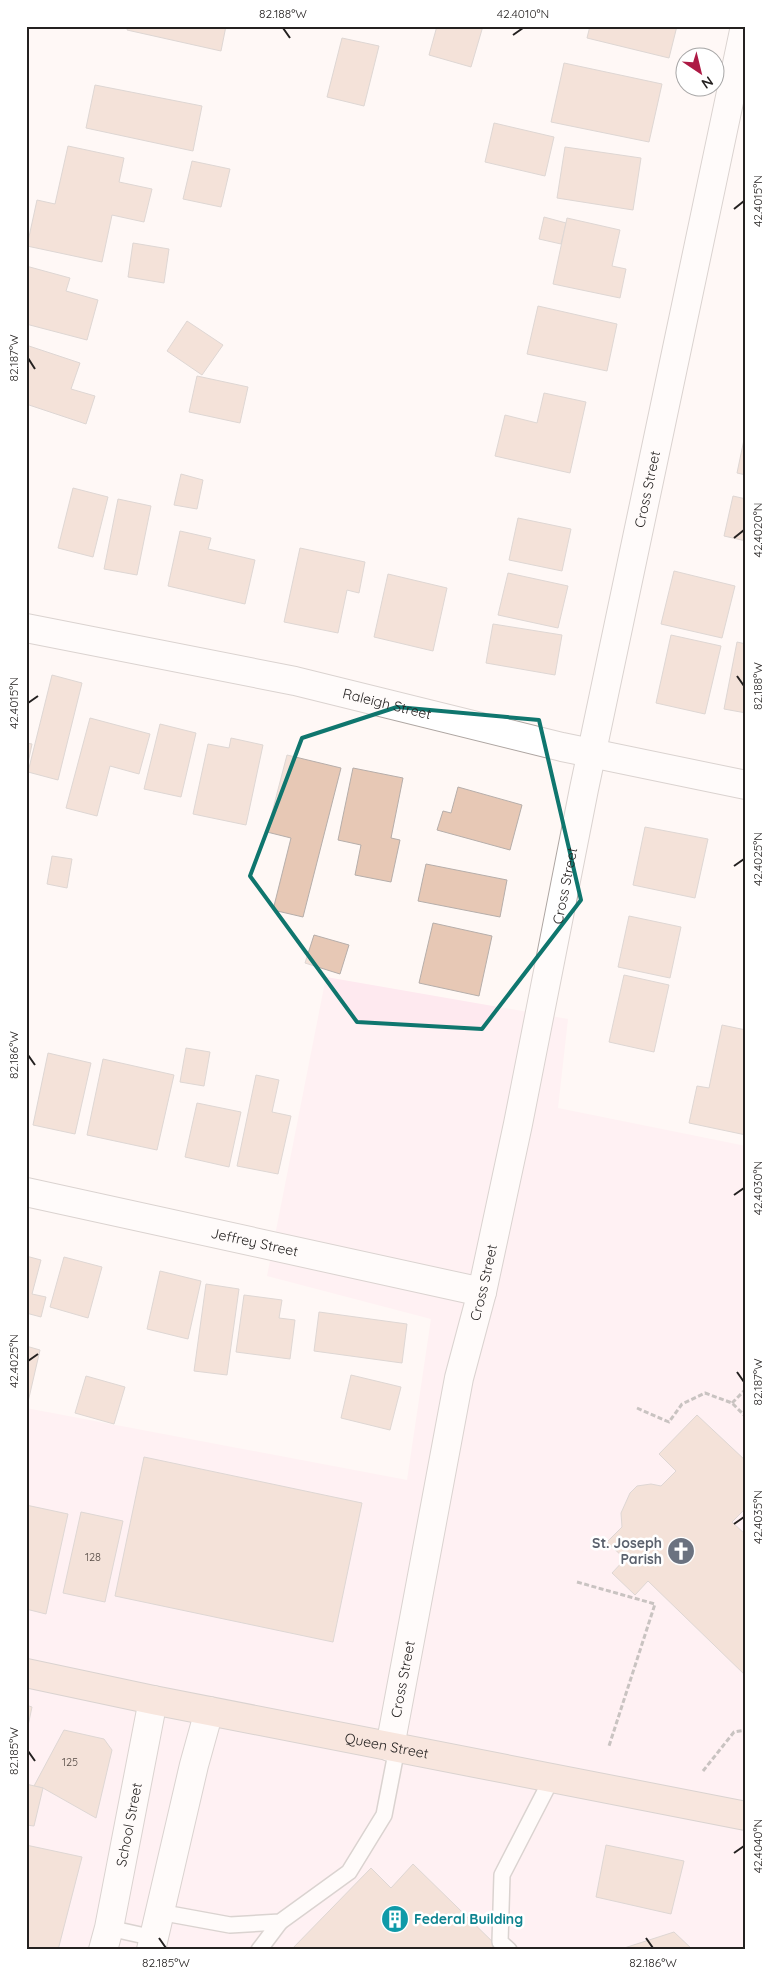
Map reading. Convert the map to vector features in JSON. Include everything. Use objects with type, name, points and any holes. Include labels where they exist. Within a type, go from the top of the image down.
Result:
[{"type":"street","name":"Cross Street","points":[[394,1747],[460,1378],[482,1292],[592,754],[745,26]]},
{"type":"street","name":"Raleigh Street","points":[[26,628],[295,681],[592,754],[746,785]]},
{"type":"street","name":"Jeffrey Street","points":[[26,1192],[482,1292]]},
{"type":"street","name":"Queen Street","points":[[26,1673],[153,1700],[746,1816]]},
{"type":"street","name":"School Street","points":[[106,1939],[153,1700]]},
{"type":"street","points":[[152,1944],[194,1765],[209,1711]]},
{"type":"lane","points":[[259,1950],[280,1922],[349,1872],[384,1815],[394,1747]]},
{"type":"lane","points":[[509,1950],[500,1942],[502,1875],[552,1778]]},
{"type":"lane","points":[[160,1912],[230,1925],[280,1922]]},
{"type":"lane","points":[[106,1939],[152,1944]]},
{"type":"path","points":[[732,1404],[746,1388]]},
{"type":"path","points":[[637,1408],[669,1422],[682,1404],[705,1393],[732,1404],[746,1417]]},
{"type":"path","points":[[577,1582],[655,1604],[609,1746]]},
{"type":"path","points":[[703,1771],[734,1732],[746,1730]]},
{"type":"highlighted area","points":[[397,707],[539,720],[581,900],[482,1029],[357,1022],[250,876],[302,738]]},
{"type":"shaded area","points":[[326,977],[568,1019],[558,1108],[746,1146],[746,1950],[26,1950],[26,1408],[407,1480],[431,1319],[267,1276]]},
{"type":"building","points":[[128,26],[226,26],[221,51],[127,30]]},
{"type":"building","points":[[437,26],[483,26],[471,67],[429,55]]},
{"type":"building","points":[[590,26],[677,26],[669,58],[587,38]]},
{"type":"building","points":[[342,38],[379,46],[364,106],[327,97]]},
{"type":"building","points":[[564,63],[662,84],[649,142],[551,122]]},
{"type":"building","points":[[95,85],[202,106],[193,151],[86,128]]},
{"type":"building","points":[[494,123],[554,137],[545,176],[485,162]]},
{"type":"building","points":[[68,146],[124,158],[119,182],[152,189],[144,222],[112,215],[102,262],[27,246],[37,200],[55,204]]},
{"type":"building","points":[[565,147],[641,158],[633,210],[557,198]]},
{"type":"building","points":[[192,161],[230,169],[221,207],[183,199]]},
{"type":"building","points":[[544,217],[566,223],[561,244],[539,239]]},
{"type":"building","points":[[567,218],[620,230],[612,266],[626,269],[620,298],[553,284]]},
{"type":"building","points":[[133,243],[169,249],[164,283],[128,277]]},
{"type":"building","points":[[26,266],[70,278],[66,291],[98,300],[87,340],[26,324]]},
{"type":"building","points":[[538,306],[617,324],[607,371],[527,354]]},
{"type":"building","points":[[187,321],[223,345],[202,375],[167,351]]},
{"type":"building","points":[[26,345],[80,363],[71,389],[95,396],[86,424],[26,404]]},
{"type":"building","points":[[197,376],[248,387],[240,423],[189,412]]},
{"type":"building","points":[[544,393],[586,402],[570,473],[495,456],[505,415],[537,423]]},
{"type":"building","points":[[746,430],[746,475],[737,473]]},
{"type":"building","points":[[181,474],[203,480],[197,509],[174,505]]},
{"type":"building","points":[[73,488],[108,497],[93,557],[58,548]]},
{"type":"building","points":[[733,496],[746,499],[746,541],[724,536]]},
{"type":"building","points":[[118,499],[151,506],[137,575],[104,569]]},
{"type":"building","points":[[518,518],[571,529],[562,571],[509,560]]},
{"type":"building","points":[[180,531],[211,538],[208,549],[255,560],[245,604],[168,586]]},
{"type":"building","points":[[300,548],[365,562],[359,593],[347,590],[338,633],[284,622]]},
{"type":"building","points":[[674,571],[735,586],[722,638],[661,624]]},
{"type":"building","points":[[508,573],[568,586],[558,628],[498,615]]},
{"type":"building","points":[[388,574],[447,588],[433,651],[374,637]]},
{"type":"building","points":[[493,624],[562,635],[555,675],[486,663]]},
{"type":"building","points":[[671,635],[721,646],[705,714],[656,703]]},
{"type":"building","points":[[737,642],[746,644],[746,713],[724,709]]},
{"type":"building","points":[[52,675],[82,683],[58,780],[28,772]]},
{"type":"building","points":[[90,718],[150,734],[139,774],[110,766],[97,816],[66,808]]},
{"type":"building","points":[[160,724],[196,733],[181,797],[144,789]]},
{"type":"building","points":[[231,738],[263,745],[246,825],[193,814],[208,744],[229,748]]},
{"type":"building","points":[[26,743],[32,744],[26,773]]},
{"type":"building","points":[[287,755],[341,768],[303,917],[273,910],[291,838],[267,832]]},
{"type":"building","points":[[353,768],[403,778],[391,838],[400,840],[391,882],[355,875],[361,845],[338,840]]},
{"type":"building","points":[[458,787],[522,805],[510,850],[437,830],[443,811],[451,813]]},
{"type":"building","points":[[645,827],[708,839],[695,898],[633,885]]},
{"type":"building","points":[[52,856],[72,859],[67,888],[47,884]]},
{"type":"building","points":[[426,864],[507,880],[500,917],[418,901]]},
{"type":"building","points":[[629,916],[681,927],[670,978],[618,967]]},
{"type":"building","points":[[433,923],[492,936],[479,996],[419,983]]},
{"type":"building","points":[[314,935],[349,945],[340,974],[305,963]]},
{"type":"building","points":[[624,975],[669,985],[654,1052],[609,1042]]},
{"type":"building","points":[[722,1025],[746,1030],[746,1135],[689,1123],[697,1086],[709,1088]]},
{"type":"building","points":[[186,1048],[210,1052],[204,1086],[180,1082]]},
{"type":"building","points":[[48,1053],[91,1063],[75,1134],[33,1125]]},
{"type":"building","points":[[103,1059],[174,1075],[157,1150],[87,1135]]},
{"type":"building","points":[[256,1075],[279,1080],[272,1112],[291,1116],[278,1174],[237,1166]]},
{"type":"building","points":[[197,1103],[241,1112],[229,1167],[185,1157]]},
{"type":"building","points":[[26,1256],[41,1260],[32,1294],[46,1297],[41,1317],[26,1313]]},
{"type":"building","points":[[64,1257],[102,1267],[88,1318],[50,1307]]},
{"type":"building","points":[[160,1271],[201,1281],[188,1339],[147,1329]]},
{"type":"building","points":[[206,1284],[239,1289],[227,1375],[194,1371]]},
{"type":"building","points":[[244,1295],[282,1300],[279,1318],[295,1320],[290,1359],[236,1352]]},
{"type":"building","points":[[319,1312],[407,1324],[402,1363],[314,1351]]},
{"type":"building","points":[[26,1346],[40,1350],[28,1402],[26,1401]]},
{"type":"building","points":[[351,1375],[401,1387],[390,1430],[341,1418]]},
{"type":"building","points":[[86,1376],[125,1387],[114,1424],[75,1413]]},
{"type":"building","name":"St. Joseph Parish","points":[[697,1415],[746,1461],[746,1508],[732,1522],[746,1535],[746,1676],[648,1581],[635,1595],[612,1573],[625,1559],[607,1542],[622,1527],[621,1513],[630,1493],[637,1486],[651,1484],[661,1486],[676,1471],[659,1454]]},
{"type":"building","points":[[144,1457],[362,1503],[333,1642],[115,1596]]},
{"type":"building","points":[[26,1505],[68,1514],[46,1614],[26,1609]]},
{"type":"building","points":[[81,1512],[123,1521],[105,1602],[63,1593]]},
{"type":"building","points":[[26,1705],[32,1707],[26,1735]]},
{"type":"building","points":[[64,1730],[104,1739],[112,1750],[96,1818],[43,1788],[34,1786]]},
{"type":"building","points":[[26,1784],[43,1788],[34,1826],[26,1825]]},
{"type":"building","points":[[26,1845],[82,1857],[58,1950],[26,1950]]},
{"type":"building","points":[[606,1845],[684,1861],[671,1914],[596,1897]]},
{"type":"building","name":"Federal Building","points":[[413,1864],[501,1950],[291,1950],[371,1868],[391,1888]]},
{"type":"building","points":[[674,1932],[693,1950],[618,1950]]},
{"type":"place","name":"St. Joseph Parish","points":[[681,1551]]},
{"type":"place","name":"Federal Building","points":[[395,1919]]}]
